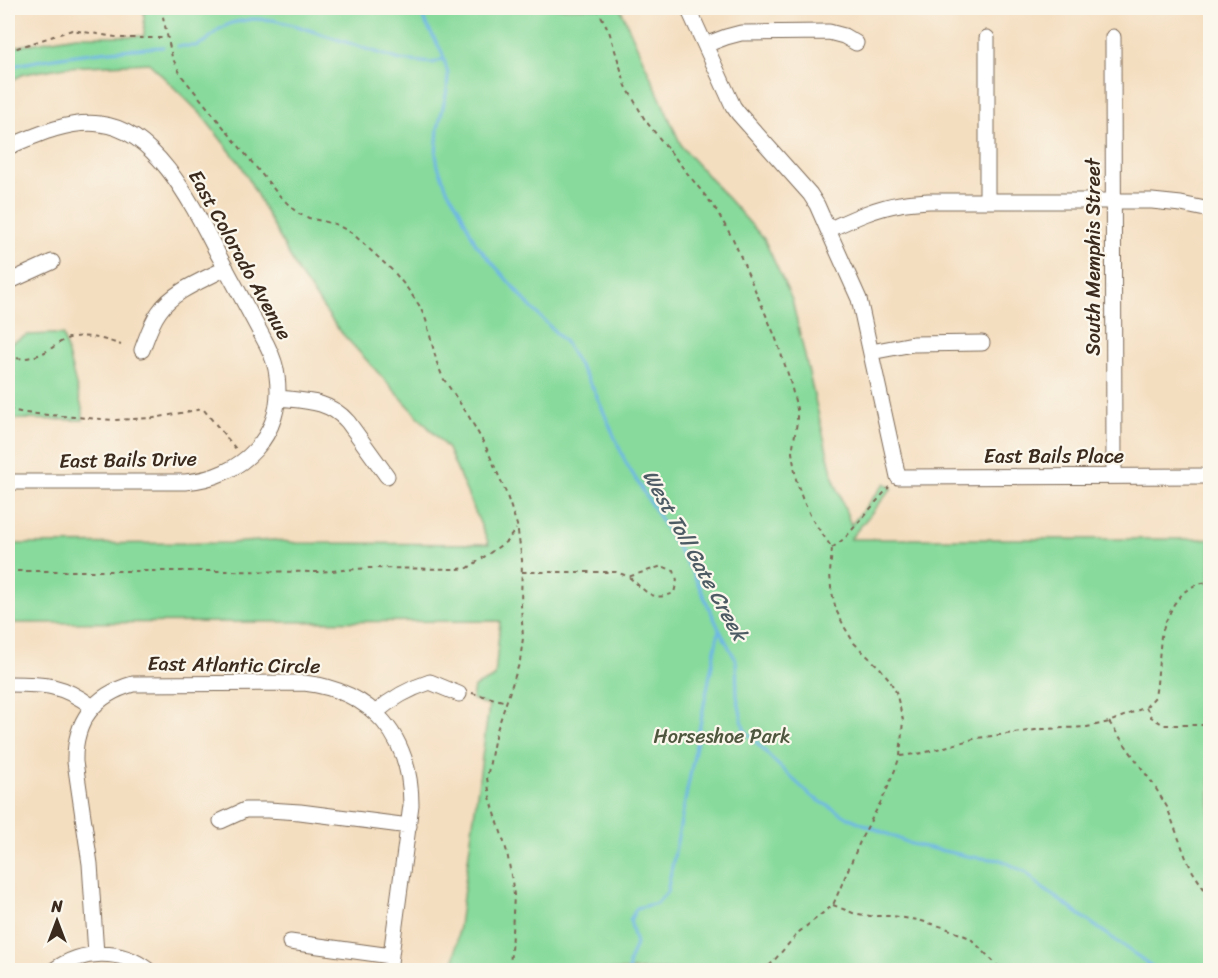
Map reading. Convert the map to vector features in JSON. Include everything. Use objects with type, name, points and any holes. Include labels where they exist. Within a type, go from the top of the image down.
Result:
[{"type":"street","points":[[688,8],[738,113],[810,194],[859,299],[898,477]]},
{"type":"street","points":[[705,45],[741,33],[829,32],[844,36],[856,43]]},
{"type":"street","name":"South Memphis Street","points":[[1113,37],[1114,476]]},
{"type":"street","points":[[987,38],[987,201]]},
{"type":"street","name":"East Colorado Avenue","points":[[8,147],[47,132],[84,123],[113,126],[136,137],[146,145],[181,187],[267,345],[277,374],[278,398]]},
{"type":"street","points":[[828,230],[865,213],[901,204],[929,201],[1152,201],[1210,210]]},
{"type":"street","points":[[8,282],[52,262]]},
{"type":"street","points":[[142,350],[155,318],[170,300],[226,268]]},
{"type":"street","points":[[871,352],[913,344],[982,343]]},
{"type":"street","points":[[278,398],[321,403],[333,408],[348,422],[387,476]]},
{"type":"street","name":"East Bails Drive","points":[[8,482],[185,482],[219,476],[251,455],[268,431],[278,398]]},
{"type":"street","name":"East Bails Place","points":[[898,477],[1210,476]]},
{"type":"street","points":[[375,713],[397,695],[430,682],[459,694]]},
{"type":"street","name":"East Atlantic Circle","points":[[96,954],[90,864],[75,762],[80,727],[86,716],[110,693],[133,684],[304,683],[332,688],[349,695],[375,713],[397,740],[408,769],[411,805],[390,963]]},
{"type":"street","points":[[8,684],[50,685],[68,690],[93,707]]},
{"type":"street","points":[[222,821],[245,810],[268,810],[409,826]]},
{"type":"street","points":[[290,942],[390,963]]},
{"type":"street","points":[[54,970],[72,960],[96,954],[122,957],[148,970]]},
{"type":"path","points":[[161,8],[172,57],[181,75],[287,203],[299,214],[345,228],[394,272],[407,288],[426,320],[443,378],[468,415],[501,479],[517,526],[522,560],[522,651],[495,736],[487,778],[490,797],[507,852],[514,895],[510,970]]},
{"type":"path","points":[[597,8],[609,31],[626,86],[645,120],[715,208],[733,239],[775,336],[797,409],[792,452],[796,479],[812,519],[832,548],[830,573],[836,610],[854,643],[889,679],[898,698],[903,720],[900,756],[885,794],[862,837],[832,905],[799,932],[763,970]]},
{"type":"path","points":[[8,51],[72,30],[122,38],[167,38]]},
{"type":"path","points":[[8,357],[21,358],[39,355],[70,338],[103,339],[121,345]]},
{"type":"path","points":[[8,408],[24,413],[113,420],[154,418],[202,409],[237,449]]},
{"type":"path","points":[[832,548],[845,538],[898,477]]},
{"type":"path","points":[[8,571],[318,572],[369,568],[458,569],[468,568],[507,541],[517,526]]},
{"type":"path","points":[[522,572],[616,572],[628,577],[651,596],[665,597],[674,593],[677,580],[674,571],[662,566],[628,577]]},
{"type":"path","points":[[900,756],[922,753],[977,738],[1043,729],[1087,727],[1108,722],[1146,707],[1155,697],[1161,636],[1174,604],[1184,592],[1210,581]]},
{"type":"path","points":[[459,694],[469,692],[507,702]]},
{"type":"path","points":[[1146,707],[1151,717],[1164,725],[1210,725]]},
{"type":"path","points":[[1108,722],[1155,786],[1167,807],[1186,858],[1210,898]]},
{"type":"path","points":[[832,905],[853,913],[870,916],[892,916],[918,920],[952,931],[970,938],[1002,970]]},
{"type":"green space","name":"Horseshoe Park","points":[[144,8],[620,8],[682,147],[764,239],[792,300],[833,477],[851,525],[885,483],[892,488],[850,539],[1210,539],[1210,970],[453,970],[489,706],[472,699],[474,687],[495,677],[500,621],[8,623],[8,544],[230,543],[274,540],[297,543],[489,544],[448,449],[339,330],[298,272],[241,165],[200,113],[149,63],[66,67],[24,74],[8,82],[8,48],[76,36],[144,36]]},
{"type":"green space","points":[[28,335],[63,335],[83,412],[83,420],[8,419],[8,344]]},
{"type":"waterway","name":"West Toll Gate Creek","points":[[417,8],[442,52],[448,74],[447,90],[438,128],[436,155],[447,189],[458,206],[476,244],[564,341],[594,390],[626,463],[693,573],[736,660],[737,696],[744,729],[811,796],[847,817],[911,844],[972,857],[1001,860],[1027,873],[1041,887],[1157,970]]},
{"type":"waterway","points":[[178,46],[196,46],[231,23],[252,19],[273,20],[400,60],[433,63],[444,59]]},
{"type":"waterway","points":[[8,67],[46,59],[163,47]]},
{"type":"waterway","points":[[629,970],[629,962],[636,944],[630,920],[637,908],[657,903],[667,892],[719,629]]}]
